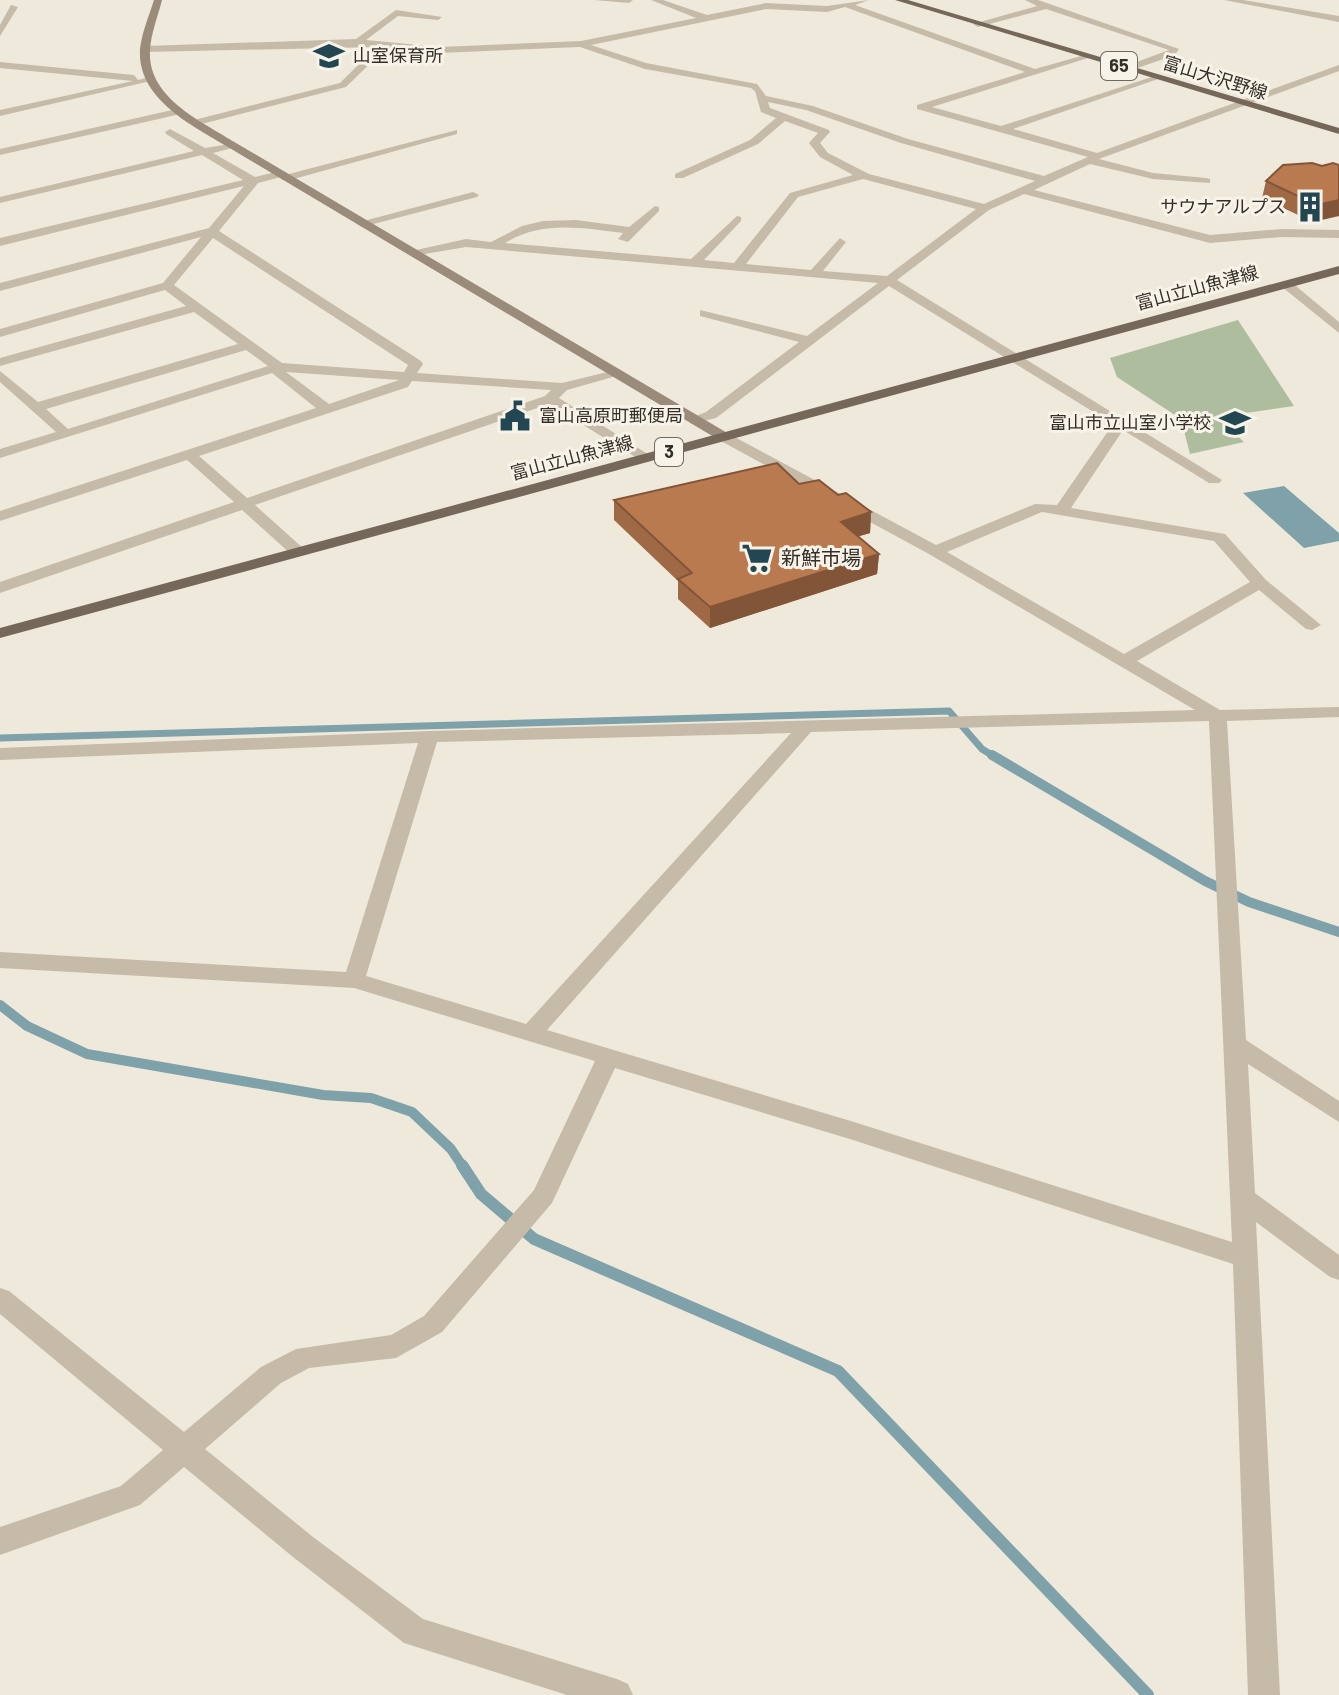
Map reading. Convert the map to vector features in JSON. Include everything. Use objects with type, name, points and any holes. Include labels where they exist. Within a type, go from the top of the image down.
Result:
[{"type":"main road","name":"富山大沢野線","points":[[899,0],[1339,131]]},
{"type":"main road","name":"富山立山魚津線","points":[[0,633],[1339,270]]},
{"type":"street","points":[[158,0],[145,49],[150,80],[164,98],[181,111],[283,176],[696,421],[935,551],[1127,660],[1218,716]]},
{"type":"street","points":[[598,0],[629,0]]},
{"type":"street","points":[[655,0],[708,19]]},
{"type":"street","points":[[145,49],[358,42],[454,50],[581,44],[766,6],[827,9],[865,0]]},
{"type":"street","points":[[1030,0],[1174,49],[1172,53],[1126,69]]},
{"type":"street","points":[[1228,0],[1339,19]]},
{"type":"street","points":[[847,5],[1035,72]]},
{"type":"street","points":[[978,24],[1047,6]]},
{"type":"street","points":[[0,33],[14,7]]},
{"type":"street","points":[[358,42],[396,13],[438,17]]},
{"type":"street","points":[[198,122],[343,85],[384,44]]},
{"type":"street","points":[[581,44],[613,59],[666,72],[754,86],[760,90],[765,110],[825,132],[814,143],[818,152],[862,176],[985,208]]},
{"type":"street","points":[[1085,56],[921,107],[1153,176],[1206,181]]},
{"type":"street","points":[[0,65],[150,80]]},
{"type":"street","points":[[696,421],[811,341],[985,208],[1041,179],[1093,158],[1339,68]]},
{"type":"street","points":[[999,131],[1155,77]]},
{"type":"street","points":[[3,110],[150,80]]},
{"type":"street","points":[[761,98],[801,102],[936,152],[1041,179]]},
{"type":"street","points":[[0,152],[181,111]]},
{"type":"street","points":[[679,176],[754,142],[784,116]]},
{"type":"street","points":[[170,132],[254,181]]},
{"type":"street","points":[[0,242],[283,176],[453,132]]},
{"type":"street","points":[[0,200],[232,145]]},
{"type":"street","points":[[0,228],[236,171]]},
{"type":"street","points":[[737,267],[794,195],[862,176]]},
{"type":"street","points":[[0,333],[167,286],[254,181]]},
{"type":"street","points":[[1021,190],[1210,239],[1281,233],[1339,234]]},
{"type":"street","points":[[362,223],[473,195]]},
{"type":"street","points":[[606,255],[655,209]]},
{"type":"street","points":[[694,263],[737,219]]},
{"type":"street","points":[[492,246],[512,231],[541,222],[632,231]]},
{"type":"street","points":[[0,287],[210,231],[416,364],[403,384],[2,512]]},
{"type":"street","points":[[815,273],[840,242]]},
{"type":"street","points":[[413,252],[466,243],[888,280],[1214,480]]},
{"type":"street","points":[[1286,284],[1339,329]]},
{"type":"street","points":[[167,286],[278,367],[279,373],[327,409]]},
{"type":"street","points":[[0,362],[197,307]]},
{"type":"street","points":[[705,313],[811,341]]},
{"type":"street","points":[[36,407],[248,345]]},
{"type":"street","points":[[0,454],[278,367],[562,387],[615,372]]},
{"type":"street","points":[[0,375],[66,434]]},
{"type":"street","points":[[0,588],[550,399],[562,387]]},
{"type":"street","points":[[550,399],[647,458]]},
{"type":"street","points":[[1062,510],[1121,423]]},
{"type":"street","points":[[189,454],[298,552]]},
{"type":"street","points":[[935,551],[1040,507],[1219,537],[1260,583],[1312,625]]},
{"type":"street","points":[[1127,660],[1260,583]]},
{"type":"street","points":[[0,754],[429,737],[1339,712]]},
{"type":"street","points":[[1218,716],[1237,1045],[1240,1196],[1264,1695]]},
{"type":"street","points":[[530,1034],[805,728]]},
{"type":"street","points":[[354,980],[429,737]]},
{"type":"street","points":[[0,960],[354,980],[854,1131],[1245,1257]]},
{"type":"street","points":[[1237,1045],[1339,1113]]},
{"type":"street","points":[[0,1541],[130,1496],[271,1375],[305,1357],[396,1346],[433,1324],[543,1196],[608,1059]]},
{"type":"street","points":[[1240,1196],[1339,1269]]},
{"type":"street","points":[[0,1299],[182,1449],[415,1632],[617,1695]]},
{"type":"green space","points":[[1238,320],[1294,406],[1217,417],[1244,442],[1190,454],[1181,419],[1117,377],[1110,358]]},
{"type":"water","points":[[1284,486],[1339,533],[1339,541],[1304,548],[1243,493]]},
{"type":"building","points":[[1283,165],[1339,165],[1339,200],[1317,205],[1266,181]]},
{"type":"building","name":"新鮮市場","points":[[777,463],[799,484],[819,480],[838,495],[846,493],[871,512],[841,522],[879,554],[710,607],[678,579],[692,573],[614,500]]},
{"type":"waterway","points":[[0,738],[949,711],[982,749],[995,757]]},
{"type":"waterway","points":[[992,755],[1205,881],[1249,902],[1339,932]]},
{"type":"waterway","points":[[0,1005],[27,1026],[87,1054],[323,1095],[371,1098],[412,1112],[451,1149],[463,1167]]},
{"type":"waterway","points":[[462,1165],[481,1194],[534,1239],[838,1371],[1148,1695]]},
{"type":"place","name":"山室保育所","points":[[329,56]]},
{"type":"place","name":"サウナアルプス","points":[[1310,207]]},
{"type":"place","name":"富山高原町郵便局","points":[[515,416]]},
{"type":"place","name":"富山市立山室小学校","points":[[1235,423]]},
{"type":"place","name":"新鮮市場","points":[[757,558]]}]
